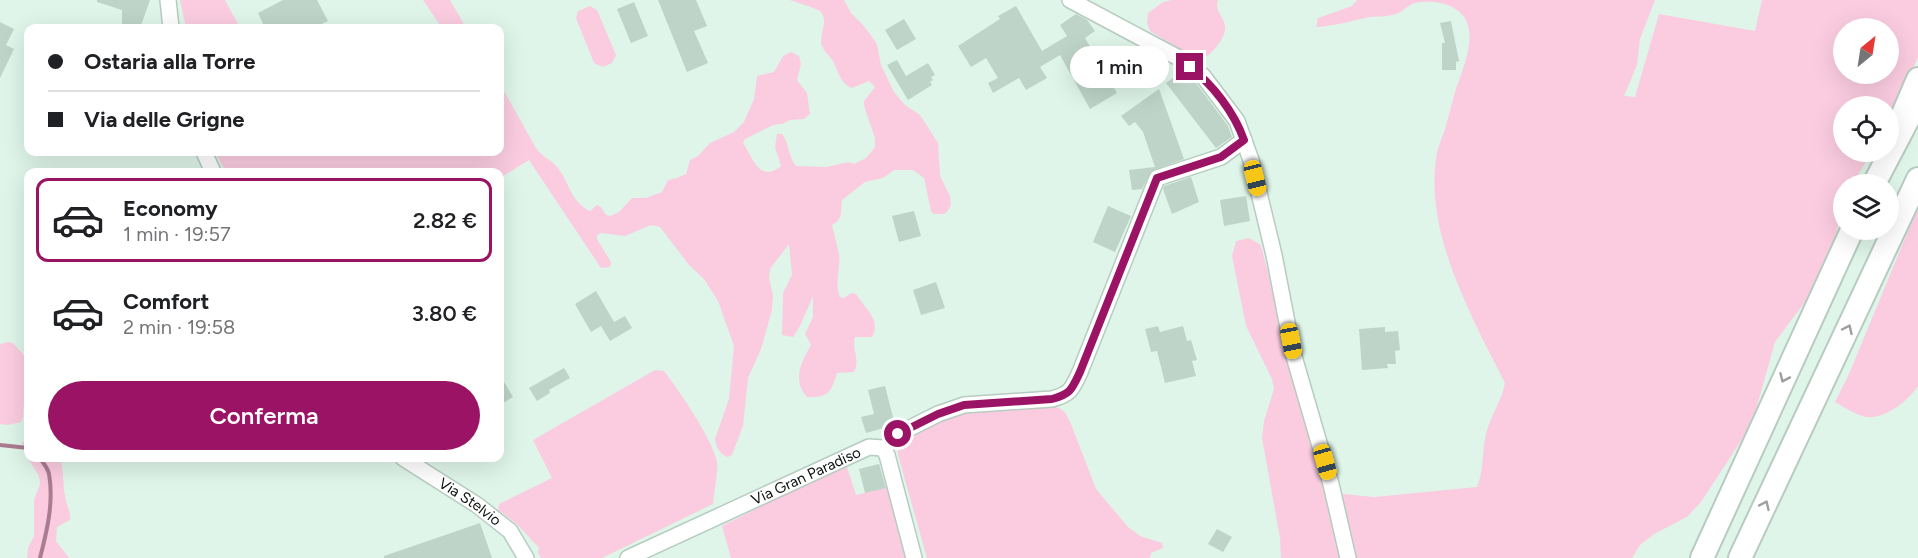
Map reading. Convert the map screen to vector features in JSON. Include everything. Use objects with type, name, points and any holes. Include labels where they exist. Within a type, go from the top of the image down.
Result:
[{"type":"highway","points":[[1899,124],[1918,79]]},
{"type":"highway","points":[[1878,174],[1918,100]]},
{"type":"highway","points":[[1740,558],[1918,179]]},
{"type":"highway","points":[[1702,558],[1847,240]]},
{"type":"street","points":[[168,0],[171,24]]},
{"type":"street","points":[[1070,0],[1177,57],[1203,76],[1237,121],[1251,160],[1274,255],[1293,353],[1331,484],[1348,558]]},
{"type":"street","points":[[898,434],[938,414],[964,405],[1066,396],[1080,372],[1157,178],[1221,157],[1244,140]]},
{"type":"street","name":"Via Gran Paradiso","points":[[628,558],[869,447],[883,448],[887,454],[914,558]]},
{"type":"street","name":"Via Stelvio","points":[[409,462],[477,505],[510,531],[526,558]]},
{"type":"shaded area","points":[[180,0],[225,0],[238,24],[185,24]]},
{"type":"shaded area","points":[[423,0],[450,0],[464,24],[439,24]]},
{"type":"shaded area","points":[[790,0],[844,0],[851,13],[877,44],[881,65],[894,92],[905,105],[920,115],[938,143],[940,176],[950,196],[951,205],[944,214],[934,214],[931,211],[924,178],[913,170],[894,170],[883,178],[865,182],[842,200],[840,217],[832,225],[839,254],[838,292],[840,297],[844,298],[851,293],[856,294],[871,314],[875,331],[872,337],[855,337],[857,363],[854,372],[837,373],[831,389],[825,395],[807,397],[802,391],[799,378],[801,364],[811,345],[805,334],[813,317],[813,296],[793,337],[782,335],[783,293],[792,275],[789,244],[770,269],[772,310],[761,349],[748,378],[743,426],[732,455],[728,457],[719,450],[715,439],[729,399],[734,346],[718,301],[704,279],[689,265],[660,227],[651,225],[625,236],[601,233],[597,235],[597,239],[611,262],[610,267],[601,268],[529,160],[504,176],[504,168],[224,168],[217,156],[504,156],[504,91],[536,148],[558,168],[578,202],[590,211],[597,205],[606,215],[610,216],[619,212],[632,198],[646,198],[662,192],[668,180],[686,174],[690,160],[698,156],[710,143],[734,132],[744,122],[754,99],[757,76],[774,72],[783,56],[791,52],[799,56],[801,64],[797,80],[807,93],[810,114],[804,119],[773,125],[745,139],[743,143],[757,166],[767,172],[781,166],[775,147],[777,134],[782,134],[785,138],[796,166],[827,167],[848,162],[854,164],[866,158],[875,147],[875,138],[864,101],[875,87],[869,81],[852,88],[840,77],[821,43],[824,19],[818,10]]},
{"type":"shaded area","points":[[1218,0],[1217,8],[1225,24],[1225,31],[1219,44],[1207,56],[1197,59],[1150,31],[1147,23],[1148,13],[1163,2]]},
{"type":"shaded area","points":[[1357,0],[1655,0],[1640,39],[1637,65],[1624,96],[1635,97],[1659,14],[1755,31],[1762,0],[1918,0],[1918,57],[1899,100],[1899,96],[1833,96],[1833,162],[1866,162],[1858,174],[1833,174],[1834,240],[1828,262],[1805,302],[1775,342],[1752,424],[1701,502],[1687,517],[1654,534],[1640,545],[1632,558],[1281,558],[1280,538],[1262,438],[1264,421],[1274,389],[1272,379],[1246,326],[1232,256],[1236,241],[1249,238],[1261,245],[1291,366],[1333,493],[1374,497],[1477,487],[1486,435],[1505,383],[1454,275],[1444,246],[1434,187],[1437,151],[1467,57],[1469,34],[1467,23],[1462,14],[1452,7],[1427,2],[1412,4],[1400,12],[1387,16],[1316,27],[1318,18],[1352,6]]},
{"type":"shaded area","points":[[590,6],[597,10],[616,55],[612,63],[603,67],[594,63],[576,18],[578,11]]},
{"type":"shaded area","points":[[1918,207],[1918,386],[1895,408],[1881,415],[1866,417],[1835,402],[1849,374]]},
{"type":"shaded area","points":[[9,342],[14,344],[24,355],[23,418],[21,422],[8,425],[0,424],[0,344]]},
{"type":"shaded area","points":[[655,370],[664,371],[670,379],[694,415],[714,453],[717,467],[713,504],[602,558],[541,558],[537,545],[515,522],[498,510],[499,504],[552,478],[533,440]]},
{"type":"shaded area","points":[[1046,404],[1065,412],[1096,489],[1128,527],[1140,536],[1162,543],[1163,548],[1151,553],[1150,558],[927,558],[898,455],[900,437],[965,407]]},
{"type":"shaded area","points":[[30,462],[61,462],[70,520],[57,527],[56,541],[69,558],[27,558],[28,548],[34,536],[34,500],[40,484],[39,476]]},
{"type":"shaded area","points":[[846,464],[856,495],[889,487],[906,558],[731,558],[722,526]]},
{"type":"building","points":[[97,0],[150,0],[141,24],[122,24],[122,10],[97,2]]},
{"type":"building","points":[[283,0],[317,0],[328,21],[322,24],[263,24],[258,13]]},
{"type":"building","points":[[658,0],[696,0],[707,26],[694,31],[708,63],[687,72]]},
{"type":"building","points":[[634,2],[648,36],[631,43],[617,9]]},
{"type":"building","points":[[1016,6],[1042,51],[1067,36],[1060,25],[1076,14],[1087,20],[1095,31],[1085,38],[1117,93],[1090,109],[1060,55],[1040,67],[1047,78],[1026,90],[1019,78],[993,93],[988,83],[998,78],[986,58],[971,67],[958,46],[1000,19],[998,16]]},
{"type":"building","points":[[904,19],[916,39],[897,50],[885,30]]},
{"type":"building","points":[[1451,21],[1459,61],[1456,62],[1456,70],[1442,70],[1442,43],[1445,43],[1440,23]]},
{"type":"building","points":[[0,22],[14,29],[6,45],[14,49],[0,78]]},
{"type":"building","points":[[897,60],[906,76],[928,63],[935,75],[931,77],[932,85],[908,100],[887,65]]},
{"type":"building","points":[[1181,72],[1196,83],[1228,126],[1232,137],[1216,148],[1166,83]]},
{"type":"building","points":[[1159,89],[1184,159],[1151,171],[1142,189],[1132,190],[1129,170],[1155,167],[1143,132],[1135,122],[1129,126],[1121,116]]},
{"type":"building","points":[[1191,177],[1199,202],[1172,214],[1164,186]]},
{"type":"building","points":[[1246,196],[1250,221],[1224,226],[1220,200]]},
{"type":"building","points":[[1108,206],[1131,216],[1115,252],[1093,242]]},
{"type":"building","points":[[914,211],[921,236],[899,242],[892,216]]},
{"type":"building","points":[[936,282],[945,308],[921,315],[913,290]]},
{"type":"building","points":[[596,291],[614,322],[625,316],[632,328],[610,341],[601,326],[591,332],[575,304]]},
{"type":"building","points":[[1158,326],[1160,332],[1183,326],[1187,341],[1191,340],[1197,360],[1192,361],[1196,376],[1165,383],[1157,351],[1151,352],[1145,329]]},
{"type":"building","points":[[1385,327],[1385,332],[1398,331],[1400,350],[1395,351],[1396,364],[1387,364],[1388,368],[1362,370],[1359,329]]},
{"type":"building","points":[[564,368],[570,378],[549,390],[550,393],[537,401],[529,388]]},
{"type":"building","points":[[504,382],[513,397],[504,403]]},
{"type":"building","points":[[885,386],[895,425],[866,433],[861,417],[874,414],[868,390]]},
{"type":"building","points":[[879,464],[886,488],[865,493],[859,469]]},
{"type":"building","points":[[480,523],[492,558],[384,558],[384,556]]},
{"type":"building","points":[[1217,529],[1232,537],[1223,552],[1208,544]]},
{"type":"waterway","points":[[0,445],[24,448]]},
{"type":"waterway","points":[[40,558],[51,495],[48,472],[43,462]]},
{"type":"route","points":[[898,434],[938,414],[964,405],[1052,399],[1066,396],[1071,390],[1157,178],[1221,157],[1244,140],[1237,121],[1203,76],[1190,67]]}]
